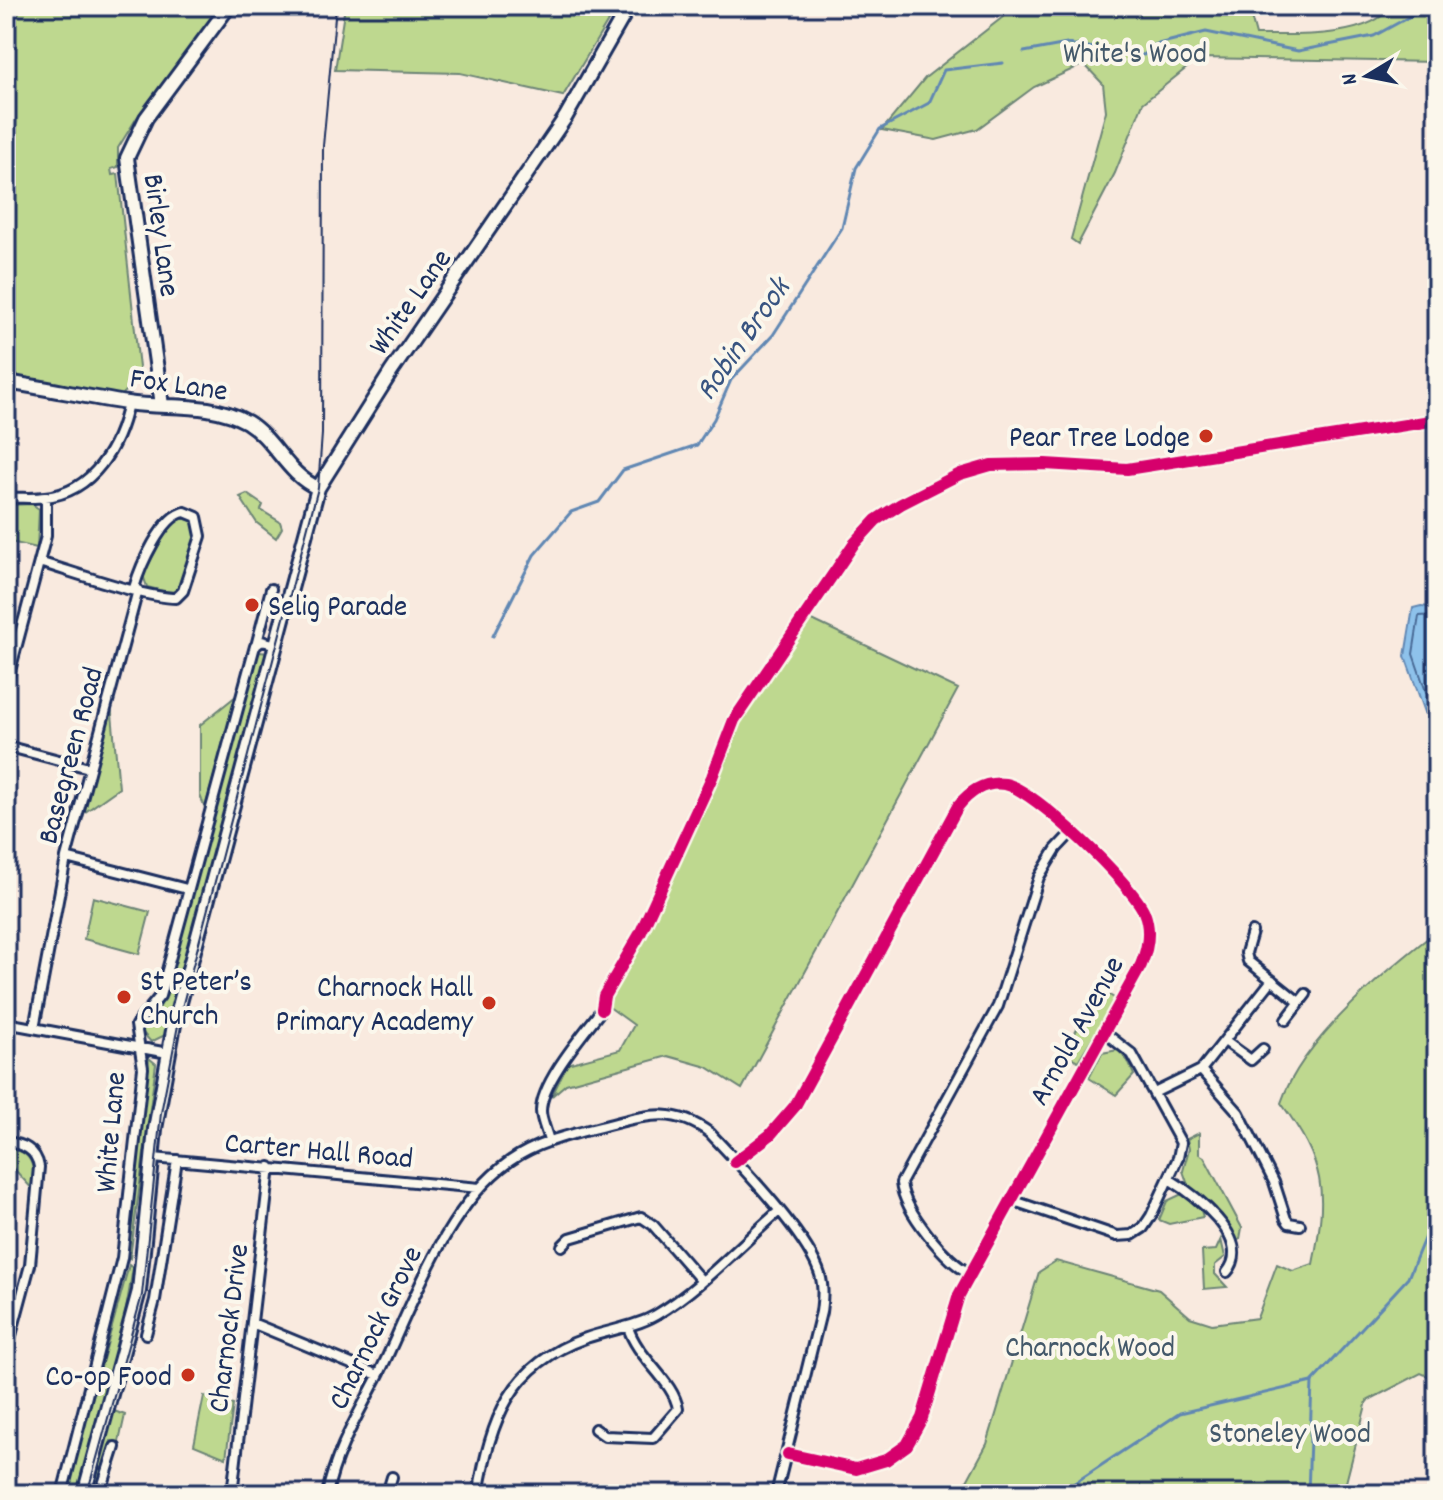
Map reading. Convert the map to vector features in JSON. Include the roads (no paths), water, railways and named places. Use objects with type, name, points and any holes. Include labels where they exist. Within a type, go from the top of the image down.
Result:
[{"type":"main road","name":"Birley Lane","points":[[162,405],[127,158],[146,118],[229,6]]},
{"type":"main road","name":"White Lane","points":[[84,1494],[134,1314],[144,1263],[153,1158],[168,1053],[318,488],[391,372],[565,118],[629,6]]},
{"type":"main road","name":"Fox Lane","points":[[6,382],[128,403],[205,409],[248,423],[297,475],[318,488]]},
{"type":"street","points":[[6,498],[46,497],[78,484],[105,461],[123,426],[128,403]]},
{"type":"street","points":[[6,686],[46,536],[46,497]]},
{"type":"street","name":"Basegreen Road","points":[[34,1028],[66,858],[136,589],[140,571],[169,518],[185,512],[197,517],[201,536],[181,595],[171,598],[136,589],[39,562]]},
{"type":"street","name":"White Lane","points":[[62,1494],[122,1258],[143,1068],[136,1025],[160,996],[271,589]]},
{"type":"street","points":[[255,646],[262,641],[277,645]]},
{"type":"street","points":[[6,746],[89,768]]},
{"type":"street","name":"Arnold Avenue","points":[[735,1162],[770,1135],[795,1106],[964,797],[994,783],[1016,787],[1072,832],[1137,900],[1148,927],[1146,952],[1141,965],[953,1310],[922,1418],[907,1445],[886,1460],[856,1469],[788,1454]]},
{"type":"street","points":[[971,1274],[958,1266],[912,1214],[904,1199],[901,1183],[991,1019],[1009,976],[1039,877],[1056,849],[1072,832]]},
{"type":"street","points":[[66,858],[187,889]]},
{"type":"street","points":[[1252,932],[1247,958],[1299,1002]]},
{"type":"street","points":[[1154,1093],[1201,1070],[1272,980]]},
{"type":"street","points":[[1286,1020],[1306,994]]},
{"type":"street","points":[[549,1141],[541,1111],[543,1101],[570,1052],[602,1009]]},
{"type":"street","points":[[6,1023],[168,1053]]},
{"type":"street","points":[[1011,1200],[1126,1237],[1147,1223],[1169,1179],[1181,1143],[1132,1054],[1105,1033]]},
{"type":"street","points":[[1226,1042],[1248,1060],[1254,1060],[1263,1049]]},
{"type":"street","points":[[1201,1070],[1239,1113],[1274,1182],[1286,1219],[1289,1223],[1300,1225]]},
{"type":"street","name":"Charnock Grove","points":[[327,1494],[340,1449],[431,1262],[480,1188],[511,1160],[549,1141],[664,1113],[704,1129],[778,1212],[811,1255],[819,1272],[823,1297],[776,1494]]},
{"type":"street","points":[[6,1142],[27,1147],[38,1159],[39,1167],[30,1265],[6,1354]]},
{"type":"street","name":"Carter Hall Road","points":[[153,1158],[480,1188]]},
{"type":"street","points":[[146,1334],[177,1160]]},
{"type":"street","name":"Charnock Drive","points":[[232,1494],[270,1167]]},
{"type":"street","points":[[1169,1179],[1204,1203],[1225,1226],[1233,1257],[1227,1272]]},
{"type":"street","points":[[478,1494],[492,1429],[513,1388],[536,1366],[562,1349],[656,1315],[778,1212]]},
{"type":"street","points":[[562,1246],[570,1238],[641,1217],[653,1225],[700,1279]]},
{"type":"street","points":[[252,1323],[378,1375]]},
{"type":"street","points":[[595,1429],[605,1436],[653,1438],[678,1409],[674,1397],[635,1347],[628,1327]]},
{"type":"street","points":[[100,1494],[115,1447]]},
{"type":"street","points":[[387,1494],[392,1477]]},
{"type":"water","points":[[1413,608],[1437,608],[1437,721],[1426,715],[1405,656]]},
{"type":"waterway","name":"Robin Brook","points":[[1024,52],[1067,44],[1144,55],[1154,45],[1206,32],[1298,51],[1374,36],[1429,6]]},
{"type":"waterway","name":"Robin Brook","points":[[493,636],[534,555],[571,512],[599,502],[623,470],[697,445],[714,419],[731,380],[773,335],[842,228],[856,168],[880,129],[929,103],[944,70],[1003,63]]},
{"type":"waterway","points":[[1058,1494],[1180,1413],[1312,1382],[1408,1278],[1437,1207]]},
{"type":"waterway","points":[[1308,1494],[1312,1382]]},
{"type":"tram line","points":[[87,1494],[142,1295],[161,1113],[180,1015],[318,488],[322,434],[323,146],[336,6]]},
{"type":"place","name":"Pear Tree Lodge","points":[[1206,436]]},
{"type":"place","name":"Selig Parade","points":[[252,605]]},
{"type":"place","name":"St Peter’s Church","points":[[124,997]]},
{"type":"place","name":"Charnock Hall Primary Academy","points":[[489,1003]]},
{"type":"place","name":"Co-op Food","points":[[188,1375]]},
{"type":"park label","name":"White's Wood","points":[[1135,52]]},
{"type":"park label","name":"Charnock Wood","points":[[1090,1346]]},
{"type":"park label","name":"Stoneley Wood","points":[[1290,1432]]}]
